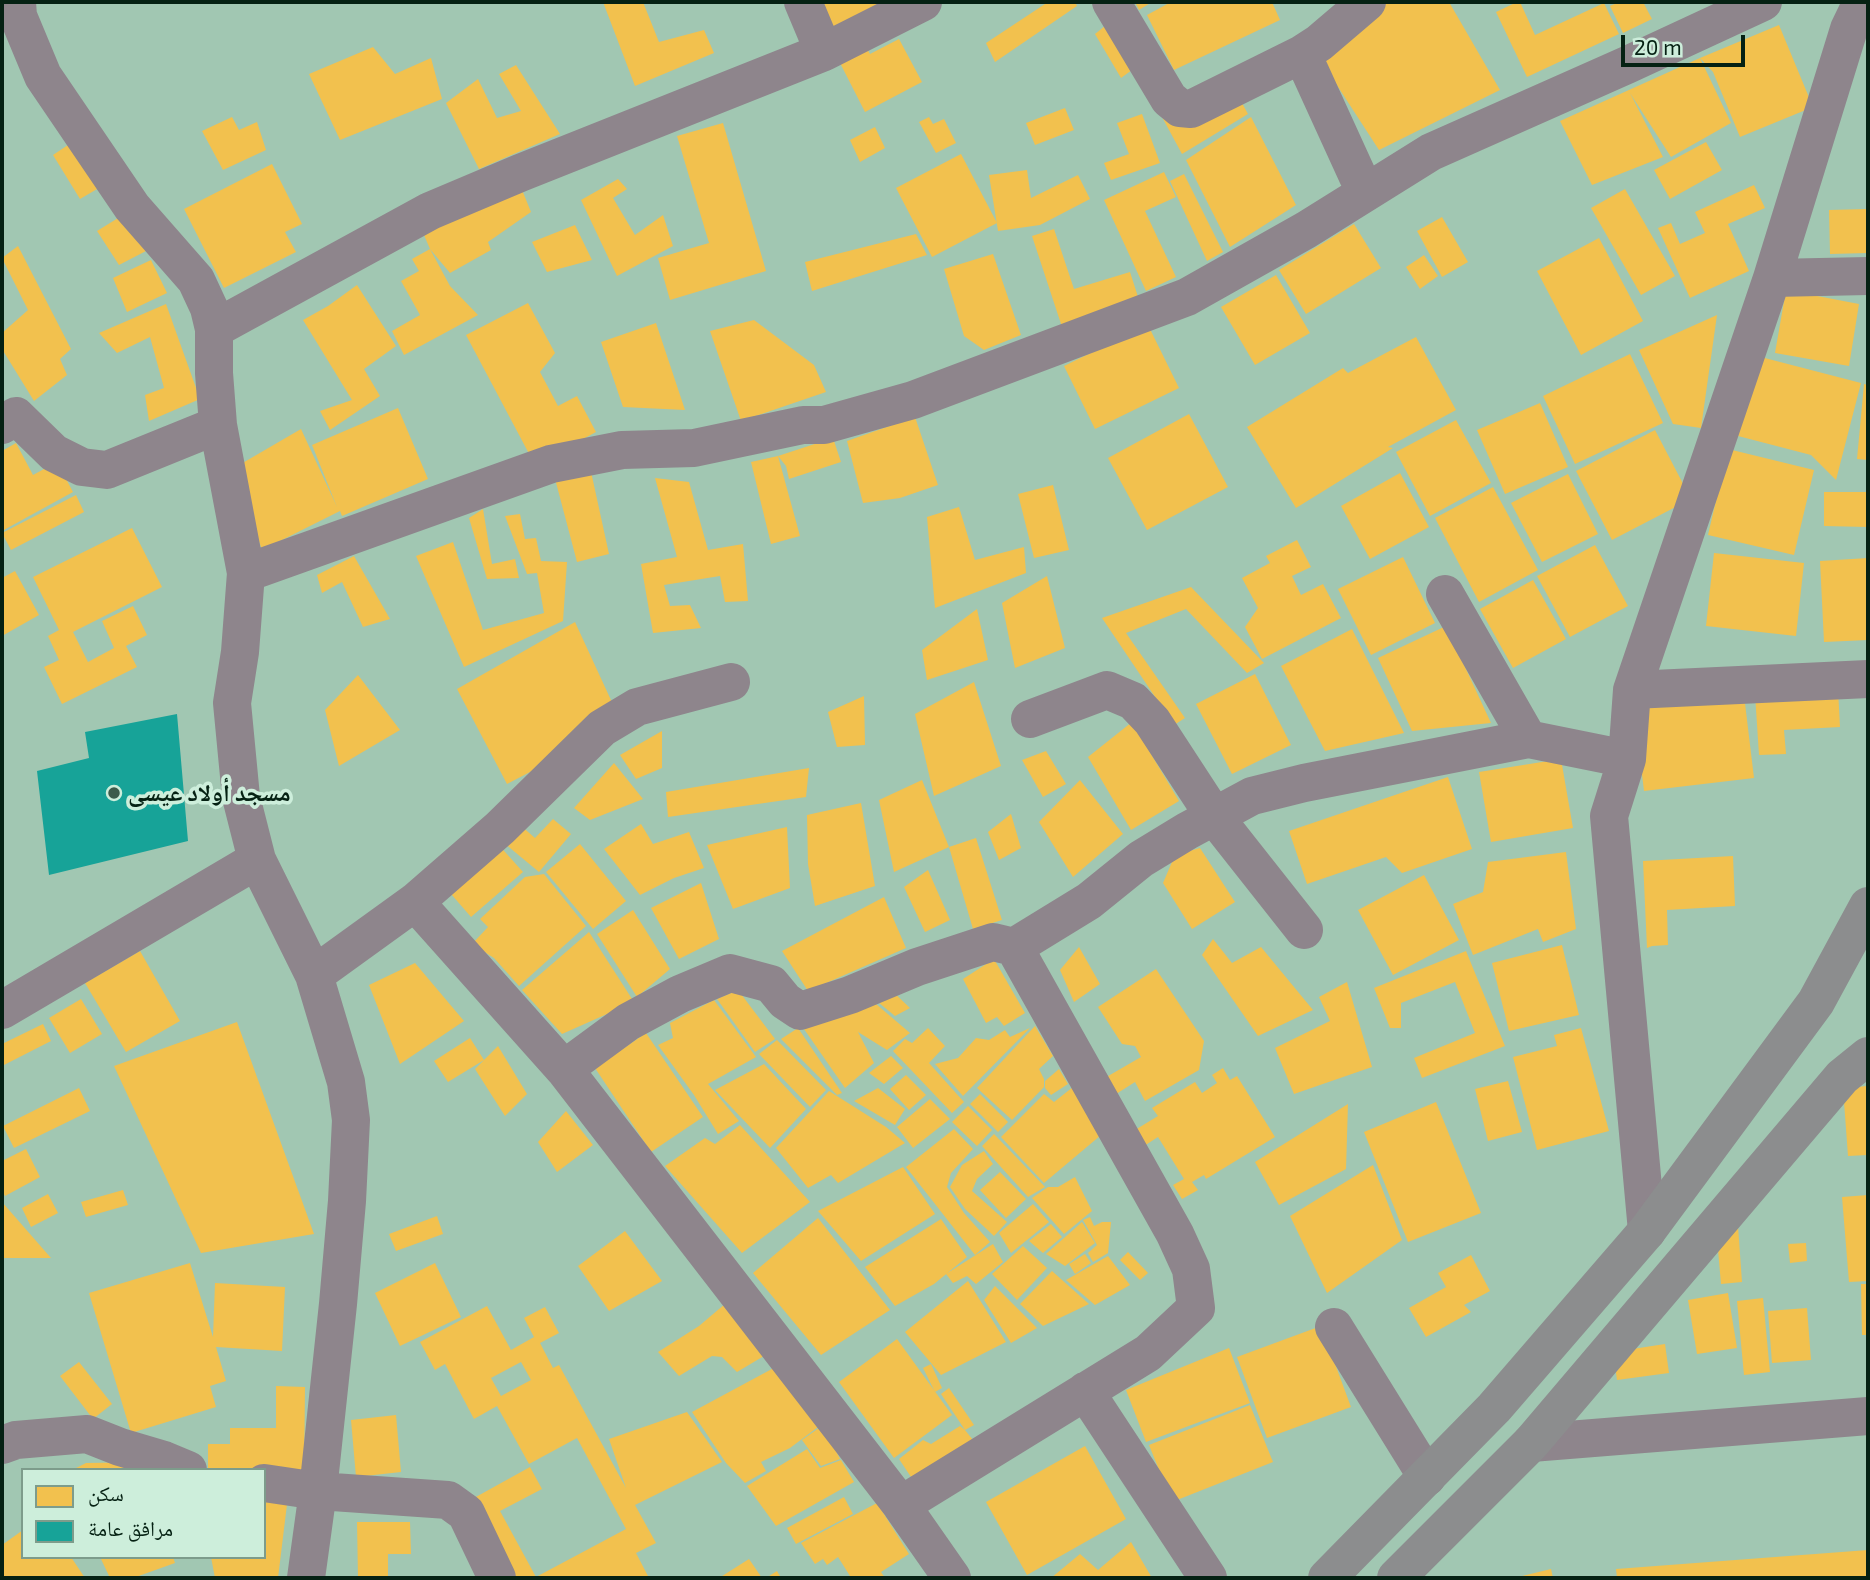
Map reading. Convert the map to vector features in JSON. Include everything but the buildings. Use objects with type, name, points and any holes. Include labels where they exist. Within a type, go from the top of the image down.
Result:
[{"type":"street","points":[[17,2],[18,16],[43,76],[132,207],[196,280],[209,308],[214,329],[218,425],[246,573],[240,652],[232,703],[241,797],[257,860],[314,975],[346,1082],[351,1120],[347,1201],[318,1491],[306,1578]]},
{"type":"street","points":[[803,2],[824,52]]},
{"type":"street","points":[[214,329],[430,211],[824,52],[923,2]]},
{"type":"street","points":[[1111,2],[1169,99],[1181,108],[1191,109],[1302,54],[1367,2]]},
{"type":"street","points":[[246,573],[551,464],[622,450],[694,448],[803,425],[824,425],[913,400],[1187,297],[1306,230],[1431,152],[1763,2]]},
{"type":"street","points":[[1647,1231],[1609,816],[1627,759],[1632,690],[1860,21]]},
{"type":"street","points":[[1302,54],[1365,192]]},
{"type":"street","points":[[1772,278],[1868,276]]},
{"type":"street","points":[[6,413],[54,453],[82,467],[107,470],[218,425]]},
{"type":"street","points":[[1445,594],[1528,739]]},
{"type":"street","points":[[1632,690],[1868,679]]},
{"type":"street","points":[[314,975],[415,902],[500,828],[602,727],[637,707],[731,682]]},
{"type":"street","points":[[1030,719],[1107,690],[1133,701],[1152,721],[1214,816],[1304,930]]},
{"type":"street","points":[[564,1069],[628,1023],[680,994],[730,972],[771,984],[785,1000],[800,1011],[993,942],[1014,947],[1089,901],[1141,859],[1252,796],[1304,783],[1528,739],[1627,759]]},
{"type":"street","points":[[2,1010],[257,860]]},
{"type":"street","points":[[415,902],[564,1069],[901,1505],[952,1578]]},
{"type":"street","points":[[1327,1578],[1494,1408],[1647,1231],[1816,1002],[1865,923]]},
{"type":"street","points":[[901,1505],[1148,1353],[1196,1308],[1191,1269],[1169,1223],[1014,947]]},
{"type":"street","points":[[1395,1578],[1531,1443],[1842,1077],[1868,1056]]},
{"type":"street","points":[[1334,1327],[1427,1477]]},
{"type":"street","points":[[1085,1391],[1208,1578]]},
{"type":"street","points":[[1531,1443],[1868,1416]]},
{"type":"street","points":[[2,1445],[16,1440],[87,1434],[183,1468]]},
{"type":"street","points":[[266,1483],[318,1491],[448,1500],[466,1513],[498,1578]]},
{"type":"place","name":"مسجد أولاد عيسى","points":[[114,793]]}]
